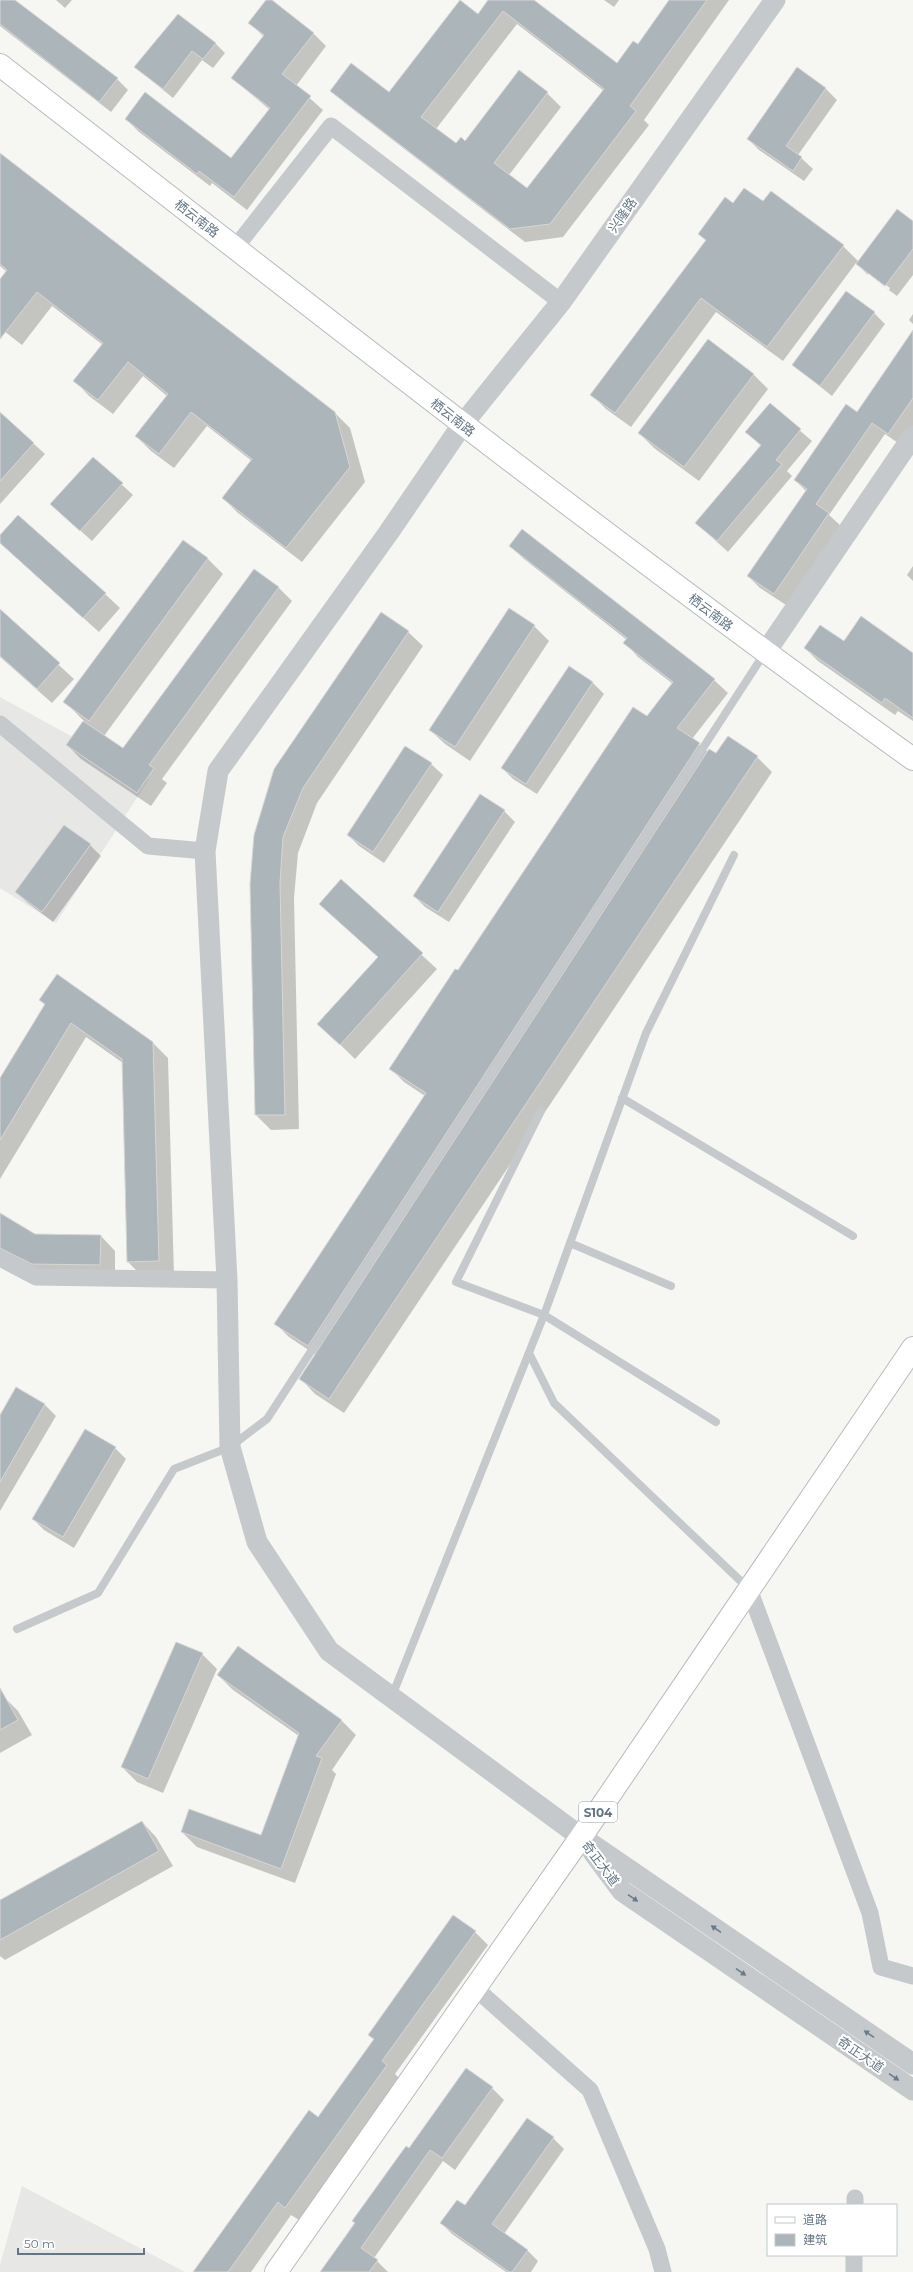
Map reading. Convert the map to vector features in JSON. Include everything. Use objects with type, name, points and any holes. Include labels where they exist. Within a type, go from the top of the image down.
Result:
[{"type":"main road","name":"栖云南路","points":[[0,65],[462,425],[765,653],[913,759]]},
{"type":"main road","name":"S104","points":[[276,2272],[581,1837],[913,1348]]},
{"type":"street","name":"兴隆路","points":[[581,1837],[330,1651],[257,1542],[230,1447],[226,1280],[205,851],[218,771],[389,532],[462,425],[560,302],[775,0]]},
{"type":"street","points":[[235,248],[331,126],[560,302]]},
{"type":"street","points":[[765,653],[913,436]]},
{"type":"street","points":[[0,724],[148,846],[205,851]]},
{"type":"street","points":[[0,1258],[36,1277],[226,1280]]},
{"type":"street","points":[[750,1589],[870,1913],[881,1967],[913,1976]]},
{"type":"street","name":"奇正大道","points":[[581,1837],[913,2064]]},
{"type":"street","name":"奇正大道","points":[[581,1837],[622,1891],[913,2090]]},
{"type":"street","points":[[475,1988],[590,2090],[657,2249],[663,2272]]},
{"type":"street","points":[[854,2256],[854,2272]]},
{"type":"lane","points":[[17,1629],[98,1593],[174,1469],[230,1447],[267,1418],[765,653]]},
{"type":"lane","points":[[392,1697],[544,1315],[646,1033],[734,855]]},
{"type":"lane","points":[[622,1098],[853,1236]]},
{"type":"lane","points":[[542,1111],[456,1282],[544,1315],[716,1422]]},
{"type":"lane","points":[[570,1243],[671,1286]]},
{"type":"lane","points":[[529,1353],[554,1402],[750,1589]]},
{"type":"shaded area","points":[[0,697],[149,779],[56,923],[0,888]]},
{"type":"shaded area","points":[[22,2186],[185,2272],[0,2272],[0,2265]]},
{"type":"building","points":[[0,0],[15,0],[118,78],[99,102],[0,24]]},
{"type":"building","points":[[266,0],[272,0],[314,33],[282,74],[311,96],[234,197],[199,171],[197,174],[125,119],[145,92],[231,158],[270,108],[231,78],[264,35],[248,23]]},
{"type":"building","points":[[460,0],[478,14],[488,0],[534,0],[617,63],[633,41],[638,44],[669,0],[707,0],[630,106],[636,111],[550,224],[510,229],[330,91],[351,63],[389,92]],"holes":[[[503,11],[604,89],[527,188],[494,163],[548,92],[519,70],[465,141],[461,137],[456,143],[421,117]]]},
{"type":"building","points":[[178,14],[216,43],[203,59],[192,51],[163,89],[134,67]]},
{"type":"building","points":[[797,67],[826,88],[786,146],[802,157],[793,171],[747,139]]},
{"type":"building","points":[[0,153],[335,412],[350,467],[286,548],[222,498],[252,459],[191,412],[159,454],[135,436],[168,394],[128,362],[98,400],[73,381],[103,343],[37,292],[0,339],[0,279],[7,270],[0,264]]},
{"type":"building","points":[[744,188],[763,201],[771,191],[844,245],[767,347],[701,298],[615,413],[590,395],[706,240],[698,234],[725,197],[733,203]]},
{"type":"building","points":[[897,209],[913,221],[913,249],[885,286],[856,264]]},
{"type":"building","points":[[846,291],[875,312],[820,386],[792,365]]},
{"type":"building","points":[[913,330],[913,398],[888,434],[872,423],[816,504],[829,513],[774,594],[747,576],[807,489],[794,480],[846,404],[857,412]]},
{"type":"building","points":[[708,339],[754,374],[684,467],[638,433]]},
{"type":"building","points":[[770,403],[801,429],[776,460],[782,464],[717,541],[695,523],[761,445],[745,432]]},
{"type":"building","points":[[0,412],[34,443],[0,481]]},
{"type":"building","points":[[93,457],[123,483],[80,531],[50,504]]},
{"type":"building","points":[[18,515],[106,593],[83,618],[0,543],[0,535]]},
{"type":"building","points":[[522,529],[715,679],[677,728],[700,743],[308,1346],[274,1324],[426,1093],[389,1069],[455,969],[458,970],[633,707],[647,716],[673,682],[623,643],[627,638],[509,546]]},
{"type":"building","points":[[183,540],[208,558],[89,721],[63,702]]},
{"type":"building","points":[[254,569],[279,587],[149,765],[154,768],[137,793],[66,745],[83,721],[123,748]]},
{"type":"building","points":[[509,608],[535,625],[455,747],[429,730]]},
{"type":"building","points":[[0,609],[60,663],[37,689],[0,656]]},
{"type":"building","points":[[381,612],[409,631],[303,788],[283,837],[280,883],[285,1115],[255,1115],[250,884],[254,835],[274,769]]},
{"type":"building","points":[[861,616],[913,653],[913,718],[885,698],[882,703],[804,648],[820,625],[844,641]]},
{"type":"building","points":[[569,666],[593,682],[526,784],[501,768]]},
{"type":"building","points":[[728,736],[758,756],[329,1399],[299,1379],[709,749],[716,753]]},
{"type":"building","points":[[405,746],[432,763],[373,852],[347,835]]},
{"type":"building","points":[[480,794],[505,810],[438,912],[413,896]]},
{"type":"building","points":[[64,825],[91,844],[42,912],[15,892]]},
{"type":"building","points":[[341,879],[423,953],[340,1045],[317,1024],[378,957],[319,904]]},
{"type":"building","points":[[57,974],[153,1042],[159,1261],[127,1262],[122,1059],[71,1023],[0,1140],[0,1078],[45,1004],[39,1000]]},
{"type":"building","points":[[0,1213],[35,1234],[101,1235],[100,1265],[32,1264],[0,1248]]},
{"type":"building","points":[[16,1387],[45,1404],[0,1482],[0,1415]]},
{"type":"building","points":[[85,1429],[116,1447],[63,1537],[32,1519]]},
{"type":"building","points":[[176,1642],[203,1653],[148,1779],[121,1767]]},
{"type":"building","points":[[238,1646],[342,1720],[316,1756],[322,1758],[281,1869],[181,1832],[189,1809],[261,1835],[299,1733],[217,1675]]},
{"type":"building","points":[[0,1688],[18,1720],[0,1730]]},
{"type":"building","points":[[142,1821],[159,1851],[0,1940],[0,1900]]},
{"type":"building","points":[[453,1915],[476,1931],[382,2061],[387,2065],[285,2208],[278,2202],[228,2272],[193,2272],[309,2110],[318,2117],[374,2039],[368,2035]]},
{"type":"building","points":[[466,2068],[493,2087],[442,2158],[430,2150],[361,2248],[378,2260],[369,2272],[320,2272],[355,2223],[352,2221],[406,2146],[409,2148]]},
{"type":"building","points":[[527,2118],[554,2137],[492,2224],[528,2250],[512,2272],[509,2272],[440,2223],[457,2200],[465,2205]]}]
